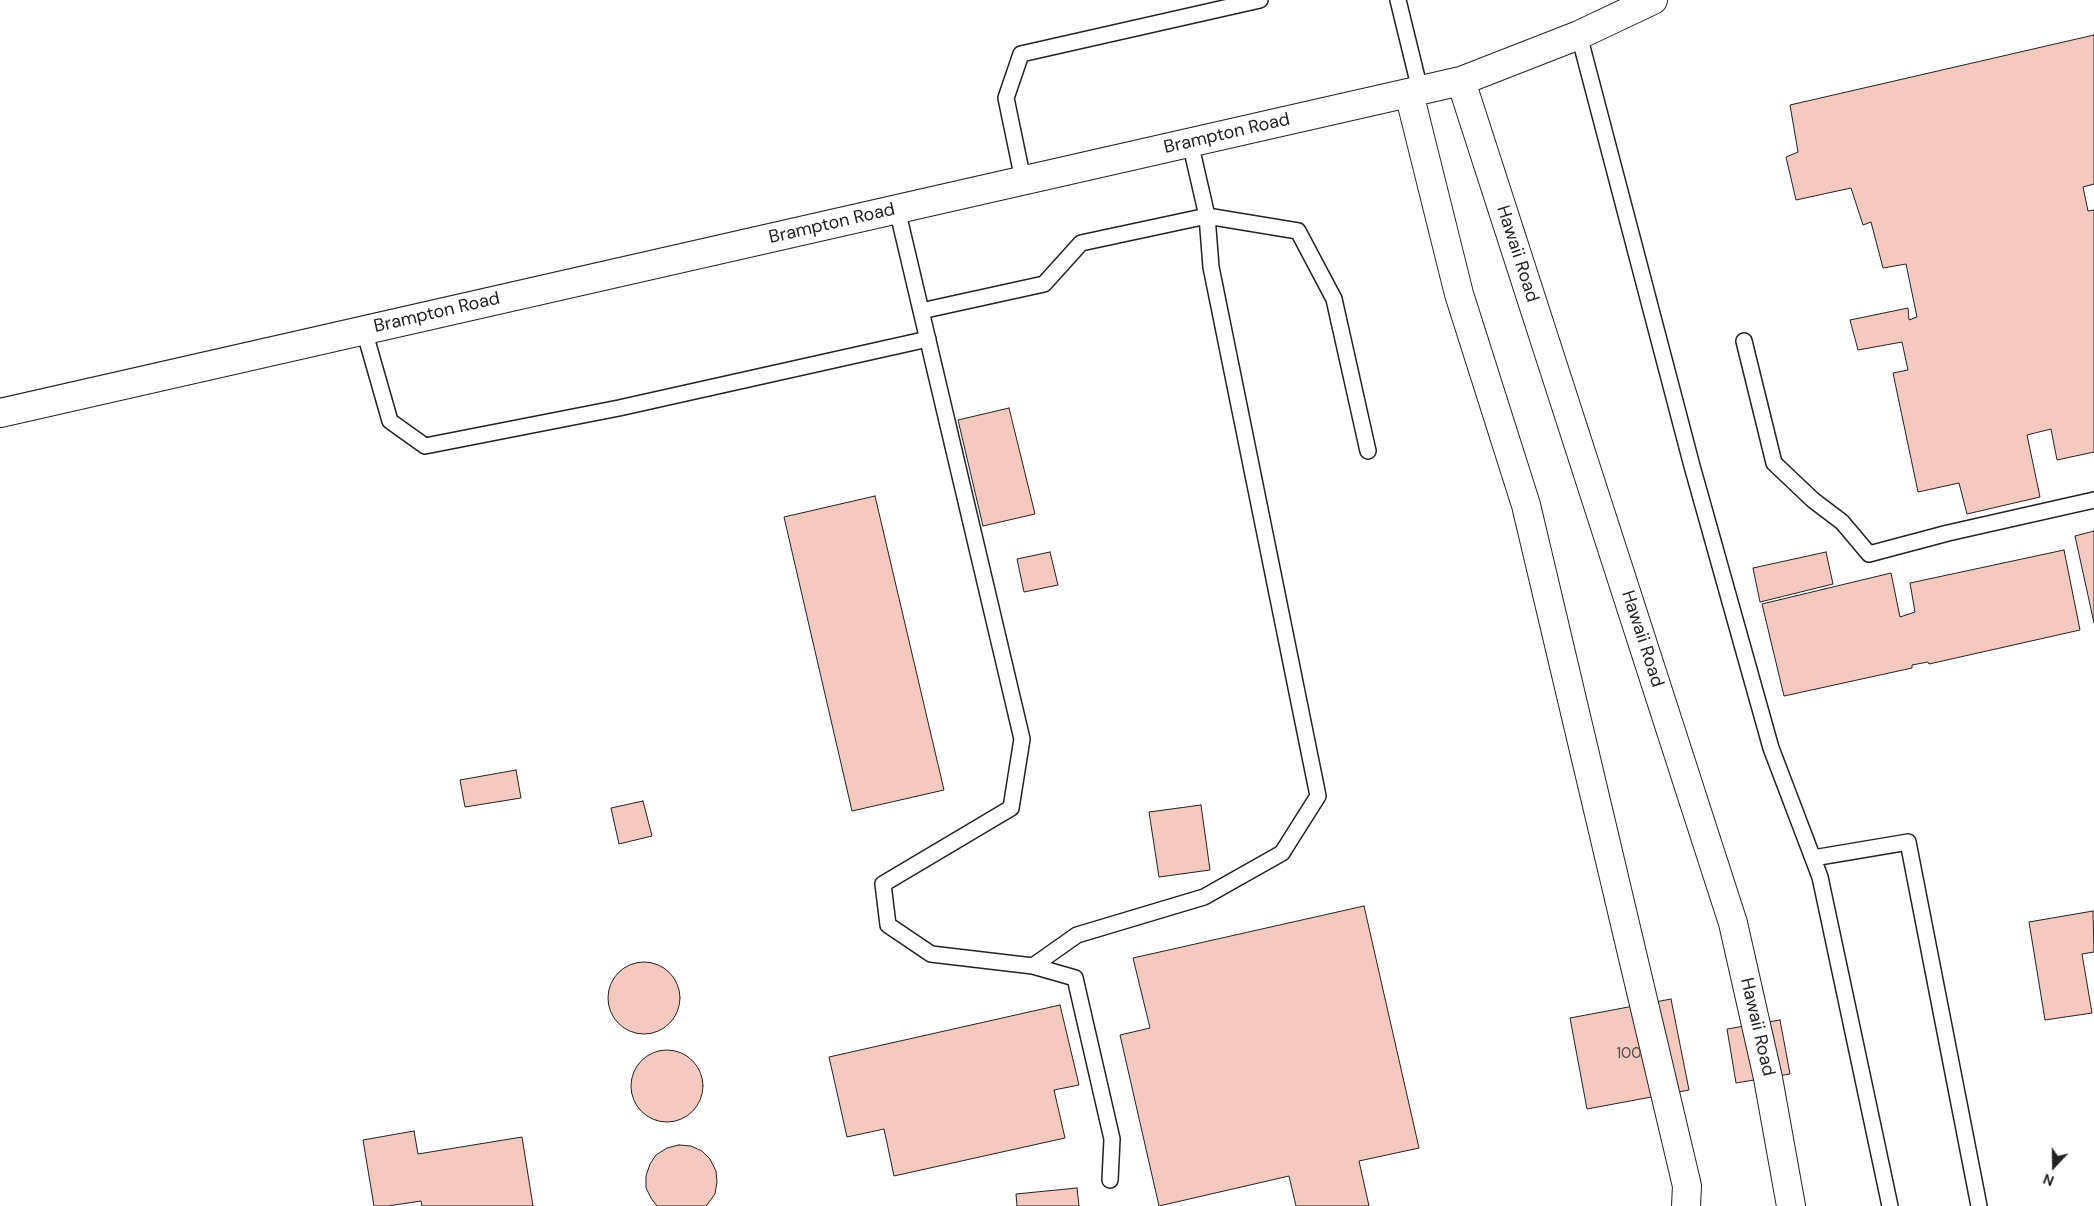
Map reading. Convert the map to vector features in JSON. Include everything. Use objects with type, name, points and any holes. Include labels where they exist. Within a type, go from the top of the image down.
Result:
[{"type":"street","name":"Brampton Road","points":[[0,413],[1461,81],[1579,35],[1653,0]]},
{"type":"street","name":"Hawaii Road","points":[[1461,81],[1733,922],[1768,1078],[1791,1206]]},
{"type":"street","points":[[1415,92],[1459,294],[1526,505],[1688,1186],[1686,1206]]},
{"type":"lane","points":[[1023,180],[1006,98],[1021,54],[1260,0]]},
{"type":"lane","points":[[1398,0],[1415,92]]},
{"type":"lane","points":[[1579,35],[1692,466],[1766,729],[1820,877],[1890,1206]]},
{"type":"lane","points":[[1034,966],[1077,935],[1204,897],[1282,853],[1318,796],[1211,267],[1207,216],[1190,142]]},
{"type":"lane","points":[[897,209],[1022,739],[1011,808],[884,884],[888,925],[931,954],[1034,966],[1075,978],[1112,1139],[1110,1180]]},
{"type":"lane","points":[[921,310],[1044,284],[1080,243],[1207,216],[1298,231],[1334,299],[1368,452]]},
{"type":"lane","points":[[364,330],[390,421],[425,446],[619,408],[928,339]]},
{"type":"lane","points":[[1744,341],[1774,463],[1813,500],[1842,522],[1869,554],[1948,533],[2094,500]]},
{"type":"lane","points":[[1813,858],[1908,842],[1979,1206]]},
{"type":"building","points":[[2094,35],[2094,184],[2083,187],[2088,211],[2094,210],[2094,452],[2057,460],[2051,429],[2027,435],[2040,497],[1967,514],[1959,483],[1918,492],[1893,373],[1908,370],[1902,342],[1858,350],[1850,320],[1908,308],[1909,320],[1917,317],[1906,264],[1883,268],[1871,222],[1863,225],[1851,188],[1796,200],[1786,157],[1798,152],[1790,105]]},
{"type":"building","points":[[1009,408],[1035,514],[983,526],[958,420]]},
{"type":"building","points":[[875,496],[944,790],[852,811],[784,517]]},
{"type":"building","points":[[2094,531],[2094,623],[2075,536]]},
{"type":"building","points":[[2064,550],[2080,630],[1929,664],[1928,662],[1912,665],[1912,668],[1784,696],[1762,604],[1891,573],[1900,617],[1915,612],[1910,583]]},
{"type":"building","points":[[1050,552],[1058,585],[1024,592],[1017,559]]},
{"type":"building","points":[[1826,552],[1833,584],[1760,602],[1753,568]]},
{"type":"building","points":[[516,770],[521,798],[465,807],[460,780]]},
{"type":"building","points":[[643,801],[652,836],[619,844],[611,808]]},
{"type":"building","points":[[1201,805],[1210,870],[1159,877],[1149,812]]},
{"type":"building","points":[[1364,906],[1419,1148],[1359,1161],[1369,1206],[1296,1206],[1289,1176],[1159,1206],[1120,1035],[1150,1028],[1133,958]]},
{"type":"building","points":[[2093,911],[2094,952],[2082,954],[2092,1013],[2045,1020],[2029,922]]},
{"type":"building","points":[[644,962],[664,968],[674,978],[680,998],[674,1018],[664,1028],[644,1034],[624,1028],[614,1018],[608,998],[614,978],[624,968]]},
{"type":"building","points":[[1671,999],[1689,1090],[1587,1109],[1570,1018]]},
{"type":"building","points":[[1060,1005],[1079,1085],[1054,1090],[1065,1138],[894,1176],[884,1129],[847,1137],[829,1057]]},
{"type":"building","points":[[1780,1020],[1790,1074],[1736,1083],[1727,1029]]},
{"type":"building","points":[[667,1050],[687,1056],[697,1066],[703,1086],[697,1106],[687,1116],[667,1122],[647,1116],[637,1106],[631,1086],[637,1066],[647,1056]]},
{"type":"building","points":[[414,1131],[418,1154],[522,1137],[533,1206],[422,1206],[421,1201],[374,1206],[363,1140]]},
{"type":"building","points":[[679,1145],[691,1146],[702,1151],[710,1159],[716,1171],[715,1194],[706,1206],[657,1206],[646,1188],[646,1176],[650,1164],[656,1155],[667,1148]]},
{"type":"building","points":[[1077,1188],[1079,1206],[1017,1206],[1016,1194]]}]
